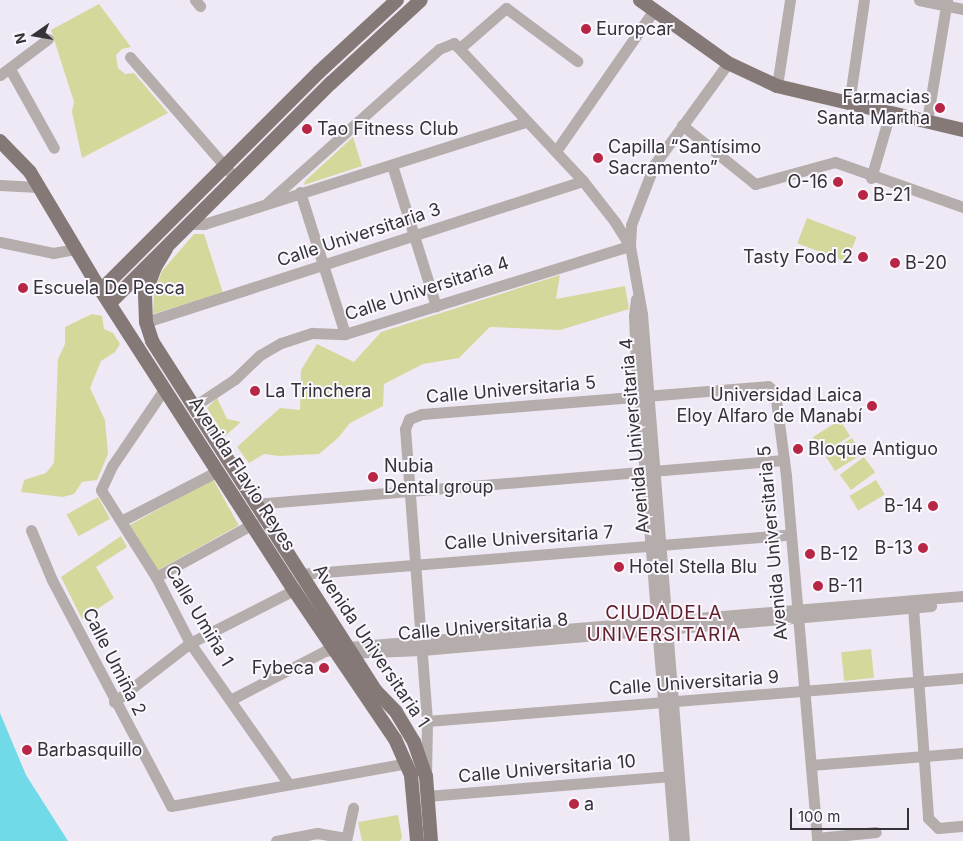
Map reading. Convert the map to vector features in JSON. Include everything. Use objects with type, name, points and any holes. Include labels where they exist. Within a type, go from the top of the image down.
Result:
[{"type":"main road","points":[[110,303],[235,178],[421,0]]},
{"type":"main road","points":[[640,0],[728,63],[777,86],[963,130]]},
{"type":"main road","points":[[101,290],[319,72],[393,2]]},
{"type":"main road","name":"Avenida Flavio Reyes","points":[[0,141],[21,160],[101,290],[294,590],[345,651],[407,763],[413,787],[417,841]]},
{"type":"main road","name":"Avenida Universitaria 1","points":[[166,249],[148,282],[146,322],[152,341],[300,574],[345,651],[403,724],[426,776],[431,841]]},
{"type":"street","points":[[777,86],[790,0]]},
{"type":"street","points":[[850,104],[864,0]]},
{"type":"street","points":[[919,0],[945,3],[963,9]]},
{"type":"street","points":[[927,122],[945,3]]},
{"type":"street","points":[[268,202],[439,49],[457,45],[506,8],[577,61]]},
{"type":"street","points":[[556,151],[654,10]]},
{"type":"street","points":[[48,39],[5,72],[54,148]]},
{"type":"street","name":"Avenida Universitaria 4","points":[[457,45],[526,122],[583,181],[630,246],[637,298],[634,316],[644,397],[669,702],[674,841]]},
{"type":"street","points":[[130,58],[235,178]]},
{"type":"street","points":[[630,246],[631,225],[644,187],[654,166],[728,63]]},
{"type":"street","points":[[871,178],[890,113]]},
{"type":"street","points":[[190,224],[204,224],[268,202],[526,122]]},
{"type":"street","points":[[682,125],[755,184],[835,162],[871,178],[963,207]]},
{"type":"street","points":[[392,165],[412,236],[436,306]]},
{"type":"street","name":"Calle Universitaria 3","points":[[146,322],[583,181]]},
{"type":"street","points":[[0,185],[38,186]]},
{"type":"street","points":[[300,192],[345,334]]},
{"type":"street","points":[[0,242],[53,253],[75,249]]},
{"type":"street","name":"Calle Universitaria 4","points":[[193,407],[235,379],[268,349],[312,333],[345,334],[630,246]]},
{"type":"street","name":"Calle Universitaria 5","points":[[410,491],[404,429],[409,419],[422,414],[764,386],[772,388],[775,392]]},
{"type":"street","name":"Calle Umiña 1","points":[[165,388],[112,466],[101,490],[156,577],[190,643],[288,783]]},
{"type":"street","name":"Avenida Universitaria 5","points":[[775,392],[784,460],[817,839]]},
{"type":"street","points":[[254,504],[784,460]]},
{"type":"street","points":[[121,521],[218,470]]},
{"type":"street","points":[[410,491],[427,721],[426,776]]},
{"type":"street","points":[[156,577],[252,524]]},
{"type":"street","name":"Calle Umiña 2","points":[[30,530],[52,580],[114,702],[171,806],[288,783]]},
{"type":"street","name":"Calle Universitaria 7","points":[[300,574],[790,535]]},
{"type":"street","points":[[114,702],[190,643],[294,590]]},
{"type":"street","name":"Calle Universitaria 8","points":[[230,700],[325,651],[345,651],[796,613],[963,596]]},
{"type":"street","name":"Calle Universitaria 8","points":[[796,613],[963,604]]},
{"type":"street","points":[[913,607],[928,818],[938,828],[963,826]]},
{"type":"street","name":"Calle Universitaria 9","points":[[427,721],[963,678]]},
{"type":"street","points":[[811,765],[963,753]]},
{"type":"street","points":[[288,783],[407,763]]},
{"type":"street","name":"Avenida Universitaria 4","points":[[672,771],[684,841]]},
{"type":"street","name":"Calle Universitaria 10","points":[[428,796],[672,771]]},
{"type":"street","points":[[276,841],[317,833],[346,839],[353,808]]},
{"type":"street","points":[[817,839],[876,832]]},
{"type":"green space","points":[[99,4],[131,47],[122,49],[116,55],[118,68],[125,74],[134,73],[168,113],[82,158],[72,112],[74,102],[51,30]]},
{"type":"green space","points":[[353,137],[362,166],[304,185],[305,181]]},
{"type":"green space","points":[[807,218],[856,237],[847,262],[797,243]]},
{"type":"green space","points":[[194,234],[204,234],[223,293],[153,314],[154,292],[162,271]]},
{"type":"green space","points":[[560,275],[556,299],[625,286],[629,309],[560,330],[490,327],[459,358],[423,364],[384,384],[383,406],[350,423],[338,438],[319,454],[279,456],[264,454],[249,463],[237,447],[280,408],[300,410],[301,370],[317,344],[354,362],[381,332]]},
{"type":"green space","points":[[92,314],[102,316],[104,329],[113,333],[120,344],[115,352],[101,361],[90,388],[105,420],[108,454],[97,480],[82,482],[74,494],[63,497],[21,492],[24,480],[46,473],[54,463],[58,359],[65,344],[65,327]]},
{"type":"green space","points":[[217,398],[227,419],[241,422],[225,436],[207,408]]},
{"type":"green space","points":[[840,420],[850,436],[823,453],[813,437]]},
{"type":"green space","points":[[852,438],[862,454],[835,471],[825,455]]},
{"type":"green space","points":[[864,457],[875,472],[851,490],[840,475]]},
{"type":"green space","points":[[213,479],[239,525],[155,572],[129,526]]},
{"type":"green space","points":[[876,480],[885,495],[858,511],[849,496]]},
{"type":"green space","points":[[98,497],[110,519],[79,536],[67,514]]},
{"type":"green space","points":[[121,536],[127,547],[96,567],[114,598],[82,619],[61,577]]},
{"type":"green space","points":[[871,649],[874,678],[844,681],[841,652]]},
{"type":"green space","points":[[398,815],[402,837],[400,841],[362,841],[358,822]]},
{"type":"water","points":[[0,713],[26,775],[68,841],[0,841]]},
{"type":"place","name":"Europcar","points":[[586,29]]},
{"type":"place","name":"Farmacias Santa Martha","points":[[940,108]]},
{"type":"place","name":"Tao Fitness Club","points":[[307,129]]},
{"type":"place","name":"Capilla “Santísimo Sacramento”","points":[[598,158]]},
{"type":"place","name":"O-16","points":[[838,182]]},
{"type":"place","name":"B-21","points":[[863,195]]},
{"type":"place","name":"Tasty Food 2","points":[[863,257]]},
{"type":"place","name":"B-20","points":[[895,263]]},
{"type":"place","name":"Escuela De Pesca","points":[[23,288]]},
{"type":"place","name":"La Trinchera","points":[[255,391]]},
{"type":"place","name":"Universidad Laica Eloy Alfaro de Manabí","points":[[872,406]]},
{"type":"place","name":"Bloque Antiguo","points":[[798,449]]},
{"type":"place","name":"Nubia Dental group","points":[[373,477]]},
{"type":"place","name":"B-14","points":[[933,506]]},
{"type":"place","name":"B-13","points":[[923,548]]},
{"type":"place","name":"B-12","points":[[810,554]]},
{"type":"place","name":"Hotel Stella Blu","points":[[619,567]]},
{"type":"place","name":"B-11","points":[[818,586]]},
{"type":"place","name":"Fybeca","points":[[324,668]]},
{"type":"place","name":"Barbasquillo","points":[[27,750]]},
{"type":"place","name":"a","points":[[574,804]]},
{"type":"district","name":"CIUDADELA UNIVERSITARIA","points":[[664,624]]}]
